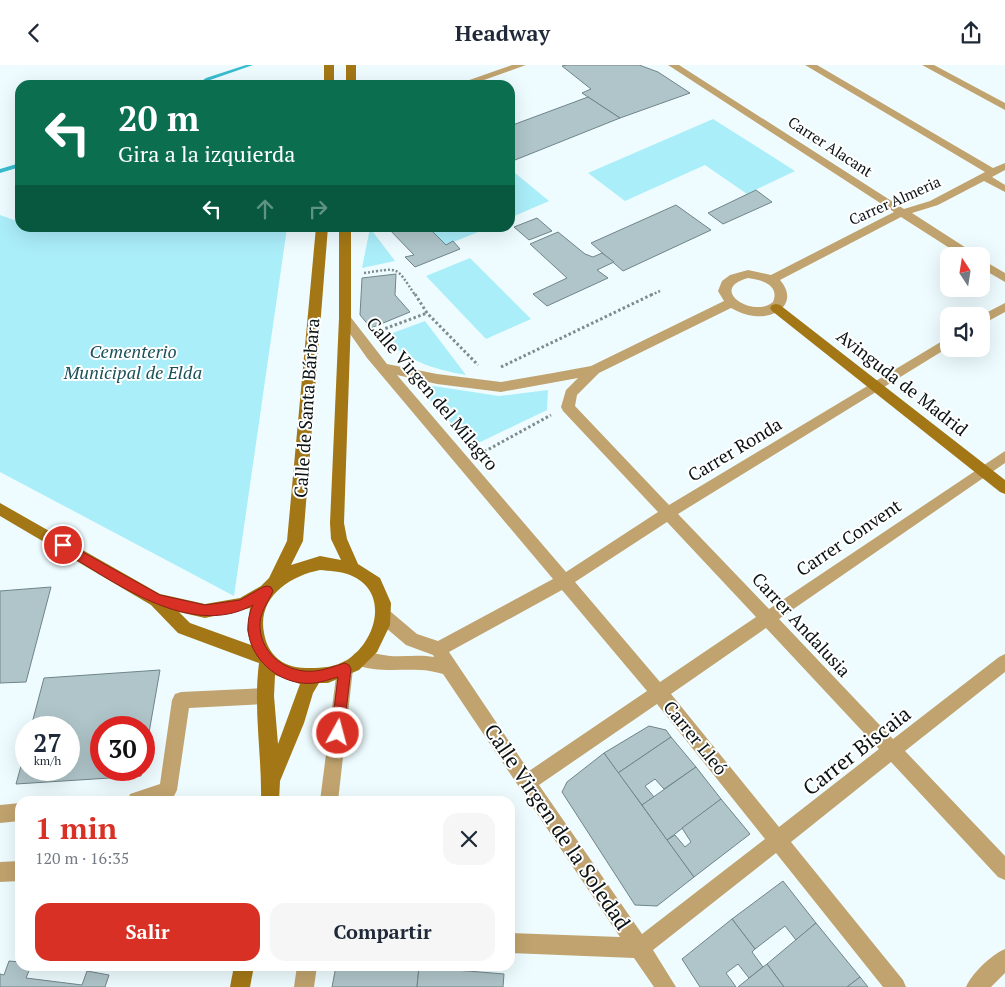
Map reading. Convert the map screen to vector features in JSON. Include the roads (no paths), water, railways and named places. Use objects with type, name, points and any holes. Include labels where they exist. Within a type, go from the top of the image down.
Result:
[{"type":"street","points":[[329,80],[330,65]]},
{"type":"street","points":[[351,65],[351,80]]},
{"type":"street","points":[[475,80],[521,65]]},
{"type":"street","name":"Carrer Alacant","points":[[673,65],[956,247]]},
{"type":"street","points":[[810,65],[988,174],[1005,189]]},
{"type":"street","points":[[927,65],[1005,107]]},
{"type":"street","name":"Carrer Almeria","points":[[771,280],[901,213],[934,203],[1005,166]]},
{"type":"street","name":"Calle de Santa Bárbara","points":[[271,587],[295,541],[322,232]]},
{"type":"street","name":"Calle de Santa Bárbara","points":[[345,232],[345,318],[337,523],[339,539],[352,567]]},
{"type":"street","points":[[990,269],[1005,278]]},
{"type":"street","points":[[748,274],[771,280],[779,287],[782,301],[768,311],[748,311],[731,303],[725,295],[724,287],[728,280],[737,276],[748,274]]},
{"type":"street","points":[[384,368],[437,379],[502,387],[594,370],[731,303]]},
{"type":"street","name":"Avinguda de Madrid","points":[[776,307],[1005,489]]},
{"type":"street","points":[[990,316],[1005,307]]},
{"type":"street","name":"Calle Virgen del Milagro","points":[[345,318],[358,338],[490,493]]},
{"type":"street","name":"Carrer Ronda","points":[[439,649],[564,581],[668,513],[940,347]]},
{"type":"street","name":"Carrer Andalusia","points":[[594,370],[571,393],[568,407],[1005,870]]},
{"type":"street","name":"Carrer Convent","points":[[528,782],[1005,456]]},
{"type":"street","name":"Carrer Lleó","points":[[490,493],[658,693],[896,987]]},
{"type":"street","points":[[0,509],[157,600],[184,627],[266,659],[281,670],[297,675],[314,677],[345,669],[360,659],[377,640],[384,617],[383,601],[377,587],[366,575],[352,567],[336,563],[320,563],[288,573],[271,587],[242,604],[205,611],[157,600]]},
{"type":"street","points":[[270,796],[272,777],[264,681],[266,659],[257,645],[254,627],[257,608],[271,587]]},
{"type":"street","points":[[384,617],[412,640],[439,649]]},
{"type":"street","name":"Calle Virgen de la Soledad","points":[[439,649],[448,667],[666,987]]},
{"type":"street","points":[[360,659],[391,664],[421,662],[448,667]]},
{"type":"street","name":"Carrer Biscaia","points":[[640,948],[737,874],[1005,662]]},
{"type":"street","points":[[330,796],[345,669]]},
{"type":"street","points":[[272,777],[295,723],[306,690],[314,677]]},
{"type":"street","points":[[151,796],[168,790],[181,700],[265,695]]},
{"type":"street","points":[[0,814],[15,812]]},
{"type":"street","points":[[0,872],[15,871]]},
{"type":"street","points":[[515,943],[640,948]]},
{"type":"street","points":[[976,987],[1005,959]]},
{"type":"street","points":[[240,987],[243,971]]},
{"type":"street","points":[[304,987],[306,971]]},
{"type":"waterway","points":[[206,80],[251,65]]},
{"type":"waterway","points":[[0,171],[15,166]]},
{"type":"park label","name":"Cementerio Municipal de Elda","points":[[133,362]]}]
